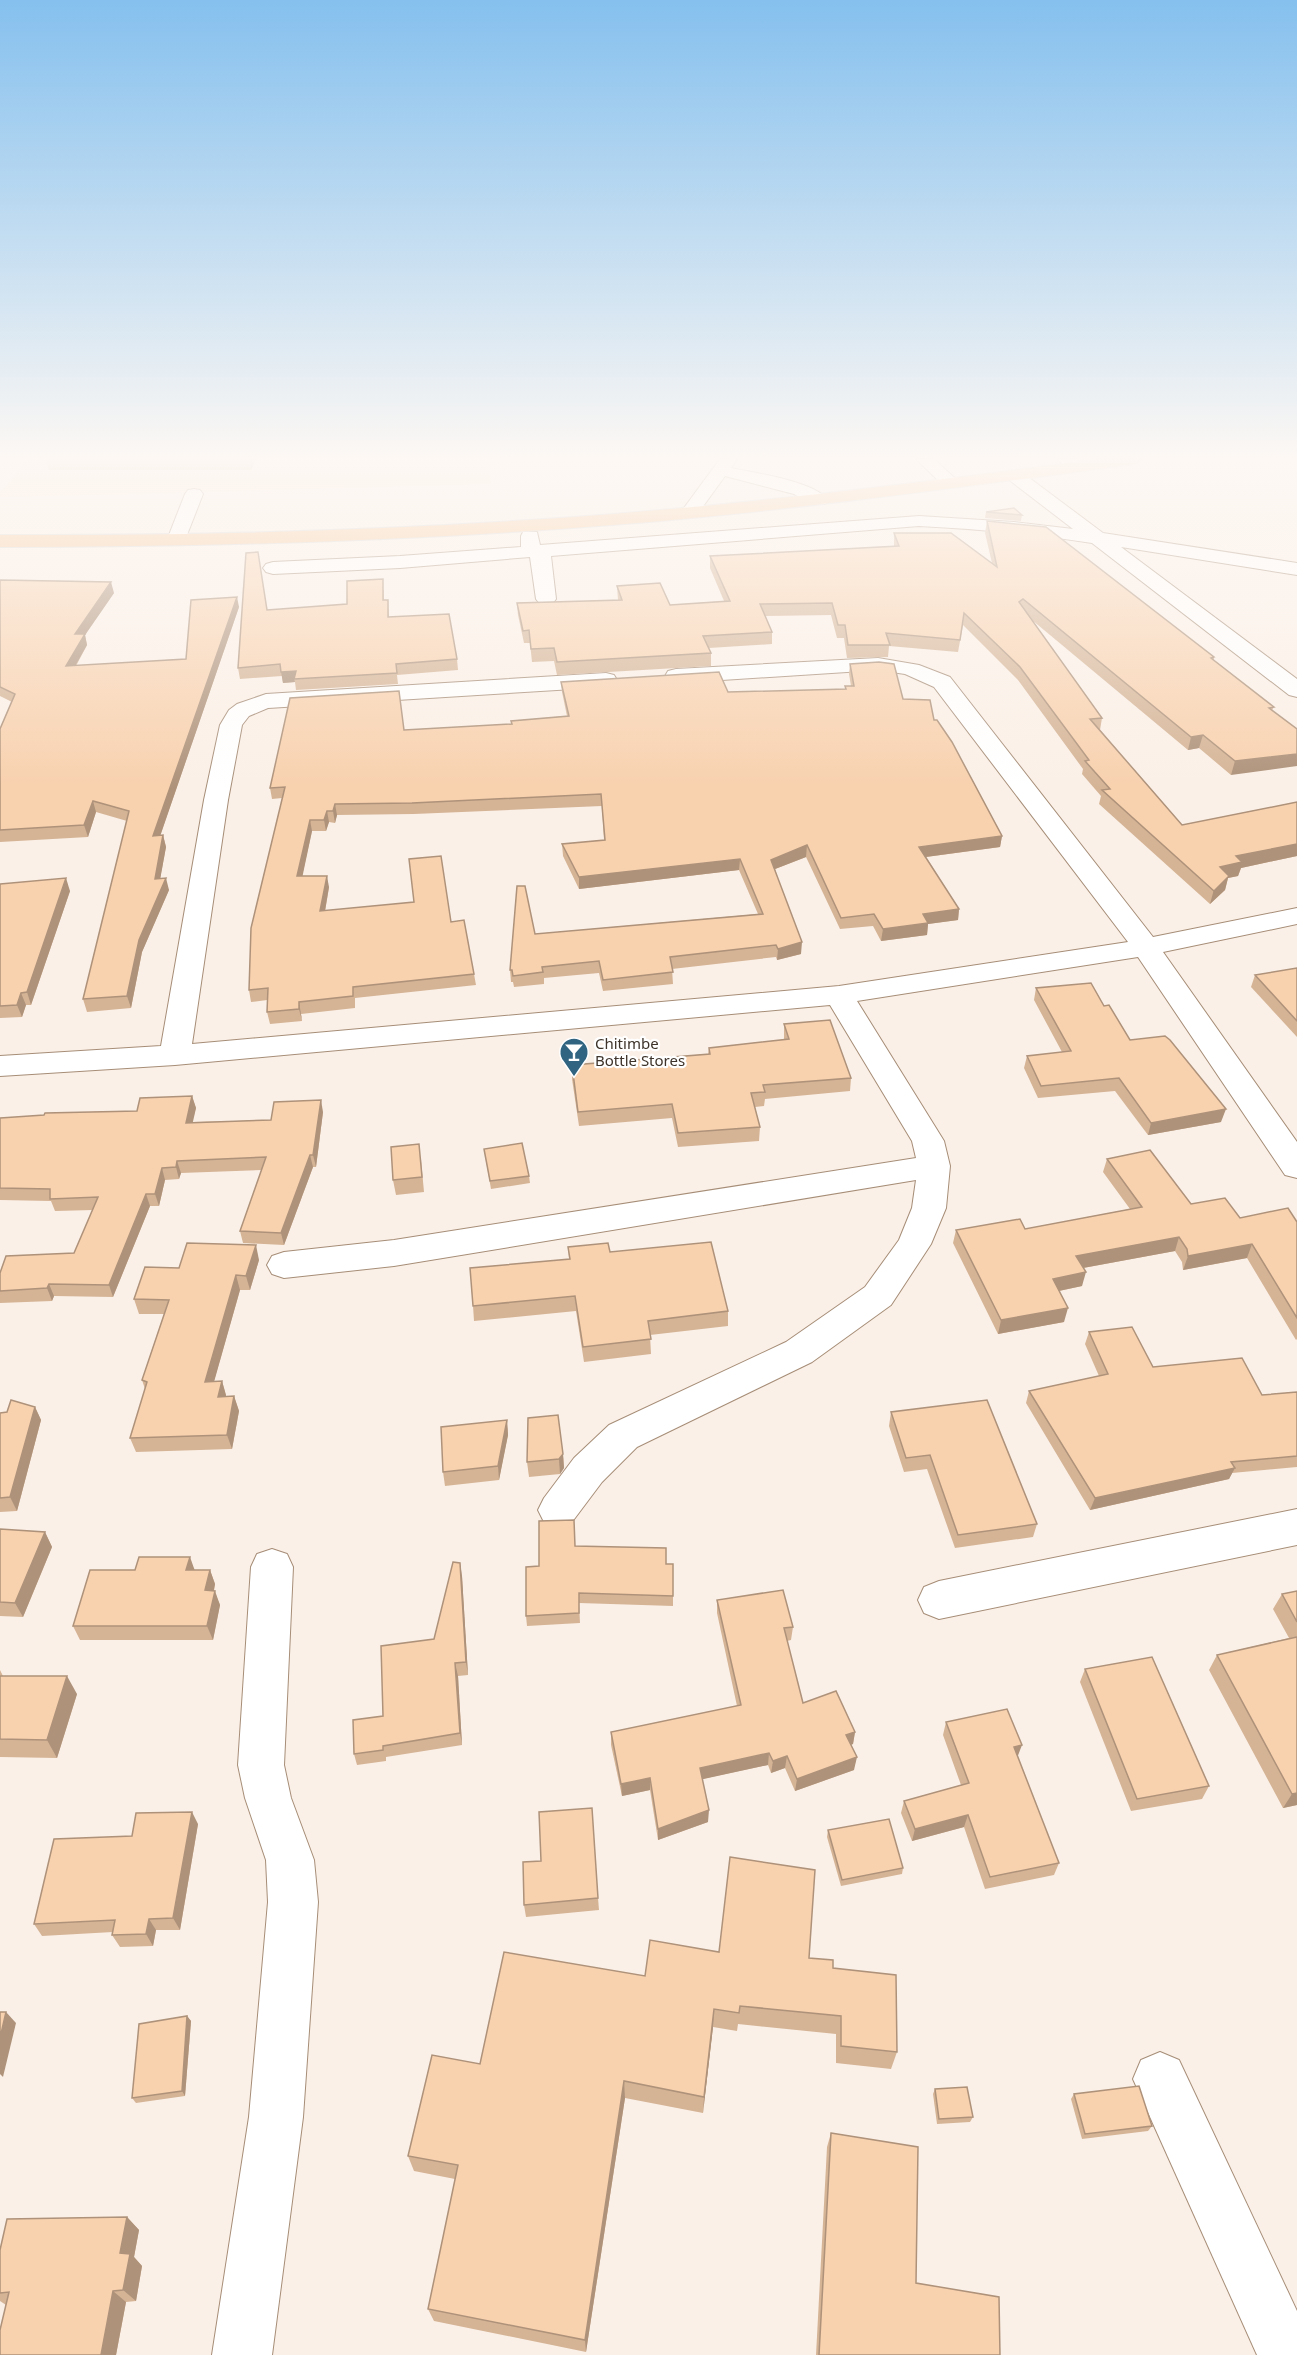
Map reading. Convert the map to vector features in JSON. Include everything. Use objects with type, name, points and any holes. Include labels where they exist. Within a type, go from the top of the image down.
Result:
[{"type":"street","points":[[543,569],[546,599]]},
{"type":"street","points":[[1142,569],[1288,674],[1297,690]]},
{"type":"street","points":[[175,1055],[216,800],[231,725],[235,715],[244,708],[266,701],[878,664],[906,666],[942,682],[1146,947],[1297,1167]]},
{"type":"street","points":[[0,1066],[175,1055],[839,995],[1146,947],[1297,916]]},
{"type":"street","points":[[558,1510],[588,1470],[623,1436],[800,1352],[878,1296],[918,1235],[929,1208],[934,1166],[928,1141],[839,995]]},
{"type":"street","points":[[284,1265],[394,1253],[934,1166]]},
{"type":"street","points":[[939,1600],[1297,1527]]},
{"type":"street","points":[[242,2355],[276,2117],[293,1902],[290,1860],[268,1798],[261,1766],[272,1567]]},
{"type":"street","points":[[1160,2079],[1287,2355]]},
{"type":"building","points":[[245,569],[261,569],[267,610],[347,604],[347,581],[383,579],[383,600],[388,600],[388,617],[449,614],[457,659],[396,664],[397,673],[294,679],[296,671],[281,672],[280,664],[238,668]]},
{"type":"building","points":[[716,569],[1100,569],[1214,657],[1211,658],[1274,707],[1269,708],[1297,729],[1297,754],[1235,761],[1203,735],[1191,737],[1023,599],[1019,602],[1102,718],[1090,719],[1182,825],[1297,802],[1297,844],[1236,856],[1242,862],[1220,867],[1229,876],[1214,891],[1102,790],[1110,789],[1085,761],[1089,760],[1020,667],[964,613],[960,640],[886,633],[890,645],[848,645],[845,625],[838,625],[832,603],[760,604],[772,632],[703,636],[711,653],[557,662],[554,648],[531,649],[529,630],[523,631],[517,603],[622,600],[617,586],[660,583],[670,605],[730,601]]},
{"type":"building","points":[[0,580],[111,582],[75,634],[85,634],[66,666],[186,659],[191,600],[237,597],[153,836],[163,835],[155,879],[166,878],[139,940],[127,996],[83,999],[129,811],[93,801],[84,825],[0,830],[0,729],[15,694],[0,687]]},
{"type":"building","points":[[879,662],[894,664],[903,699],[930,700],[934,720],[937,720],[952,742],[1002,836],[919,847],[959,909],[923,914],[928,923],[883,929],[874,914],[841,918],[807,845],[771,860],[802,942],[778,949],[776,945],[670,957],[673,972],[603,980],[599,961],[542,967],[543,972],[513,976],[510,970],[517,886],[525,886],[535,934],[763,914],[740,859],[579,877],[562,844],[605,840],[601,794],[412,803],[335,804],[333,811],[327,811],[324,820],[310,820],[297,876],[327,876],[320,911],[414,902],[409,859],[441,856],[451,922],[464,920],[474,974],[353,987],[353,996],[299,1002],[299,1009],[267,1012],[268,988],[249,990],[251,928],[285,787],[270,788],[290,698],[399,691],[404,730],[512,724],[511,721],[569,716],[561,682],[719,672],[728,692],[846,689],[845,686],[854,686],[850,664]]},
{"type":"building","points":[[66,878],[27,992],[21,993],[17,1005],[0,1006],[0,884]]},
{"type":"building","points":[[1297,968],[1297,1021],[1255,975]]},
{"type":"building","points":[[1091,983],[1104,1006],[1109,1005],[1130,1040],[1165,1036],[1226,1109],[1151,1123],[1119,1078],[1041,1086],[1027,1056],[1071,1051],[1036,988]]},
{"type":"building","points":[[830,1020],[851,1078],[763,1085],[765,1092],[751,1093],[760,1127],[678,1133],[672,1104],[578,1112],[572,1065],[710,1054],[709,1048],[789,1039],[784,1024]]},
{"type":"building","points":[[192,1096],[186,1123],[271,1120],[274,1102],[321,1100],[313,1155],[310,1155],[281,1233],[240,1231],[266,1157],[177,1161],[176,1167],[162,1168],[155,1194],[146,1194],[109,1285],[49,1284],[47,1288],[0,1291],[0,1273],[6,1256],[74,1253],[98,1197],[50,1199],[50,1189],[0,1188],[0,1118],[44,1115],[45,1113],[137,1111],[140,1098]]},
{"type":"building","points":[[522,1143],[529,1176],[490,1181],[484,1149]]},
{"type":"building","points":[[419,1144],[422,1177],[393,1180],[391,1147]]},
{"type":"building","points":[[1150,1150],[1191,1204],[1225,1198],[1240,1218],[1288,1208],[1297,1222],[1297,1318],[1252,1244],[1188,1256],[1187,1249],[1179,1237],[1076,1256],[1086,1272],[1053,1279],[1068,1308],[1001,1320],[956,1230],[1020,1219],[1025,1229],[1142,1207],[1107,1159]]},
{"type":"building","points":[[711,1242],[728,1311],[648,1321],[651,1339],[583,1347],[575,1296],[473,1306],[470,1268],[570,1259],[568,1247],[608,1243],[610,1252]]},
{"type":"building","points":[[187,1243],[256,1245],[246,1276],[236,1275],[205,1382],[222,1381],[218,1397],[234,1396],[227,1435],[130,1438],[147,1382],[142,1380],[169,1300],[134,1299],[145,1267],[179,1268]]},
{"type":"building","points":[[1132,1327],[1153,1367],[1242,1358],[1262,1395],[1297,1392],[1297,1456],[1231,1462],[1235,1468],[1095,1498],[1029,1391],[1108,1374],[1089,1332]]},
{"type":"building","points":[[11,1400],[35,1407],[10,1497],[0,1498],[0,1413],[7,1412]]},
{"type":"building","points":[[987,1400],[1037,1524],[958,1535],[930,1455],[906,1458],[891,1412]]},
{"type":"building","points":[[558,1415],[563,1454],[559,1459],[527,1462],[528,1418]]},
{"type":"building","points":[[507,1420],[498,1466],[443,1472],[441,1427]]},
{"type":"building","points":[[574,1520],[575,1546],[666,1548],[666,1564],[673,1564],[673,1596],[579,1593],[579,1613],[526,1616],[526,1567],[539,1566],[539,1521]]},
{"type":"building","points":[[0,1529],[45,1532],[15,1603],[0,1602]]},
{"type":"building","points":[[139,1557],[190,1557],[186,1570],[210,1570],[205,1590],[215,1591],[207,1626],[73,1626],[90,1570],[135,1570]]},
{"type":"building","points":[[453,1562],[460,1563],[466,1662],[455,1663],[460,1733],[383,1746],[383,1750],[354,1754],[353,1720],[383,1716],[381,1646],[434,1639]]},
{"type":"building","points":[[783,1590],[793,1627],[784,1628],[803,1703],[836,1691],[855,1732],[846,1735],[857,1757],[797,1779],[787,1756],[773,1761],[769,1753],[700,1768],[709,1810],[658,1829],[650,1778],[621,1784],[611,1732],[741,1705],[717,1600]]},
{"type":"building","points":[[1297,1591],[1297,1622],[1282,1594]]},
{"type":"building","points":[[1297,1637],[1297,1793],[1292,1794],[1217,1655]]},
{"type":"building","points":[[1152,1657],[1209,1786],[1137,1799],[1085,1669]]},
{"type":"building","points":[[0,1676],[67,1676],[47,1740],[0,1739]]},
{"type":"building","points":[[1007,1709],[1022,1745],[1014,1747],[1059,1863],[990,1877],[968,1815],[915,1829],[904,1801],[969,1783],[946,1722]]},
{"type":"building","points":[[592,1808],[598,1898],[524,1905],[523,1862],[541,1861],[539,1812]]},
{"type":"building","points":[[192,1812],[173,1918],[149,1919],[146,1934],[112,1935],[115,1920],[34,1924],[54,1839],[132,1836],[136,1813]]},
{"type":"building","points":[[889,1819],[903,1868],[842,1880],[828,1830]]},
{"type":"building","points":[[730,1857],[815,1870],[809,1958],[833,1960],[833,1968],[896,1975],[897,2052],[841,2046],[841,2016],[740,2006],[739,2013],[714,2009],[704,2097],[624,2081],[585,2340],[428,2309],[458,2165],[408,2156],[432,2055],[480,2064],[504,1952],[645,1976],[650,1940],[719,1952]]},
{"type":"building","points":[[0,2012],[6,2012],[0,2038]]},
{"type":"building","points":[[187,2016],[182,2091],[132,2098],[139,2024]]},
{"type":"building","points":[[1139,2086],[1152,2126],[1085,2134],[1074,2094]]},
{"type":"building","points":[[967,2087],[973,2117],[939,2119],[935,2089]]},
{"type":"building","points":[[831,2133],[918,2147],[916,2283],[999,2297],[1000,2355],[819,2355]]},
{"type":"building","points":[[127,2217],[120,2253],[130,2254],[123,2290],[113,2291],[101,2355],[0,2355],[0,2330],[9,2292],[0,2293],[0,2250],[7,2219]]},
{"type":"place","name":"Chitimbe Bottle Stores","points":[[574,1078]]}]
